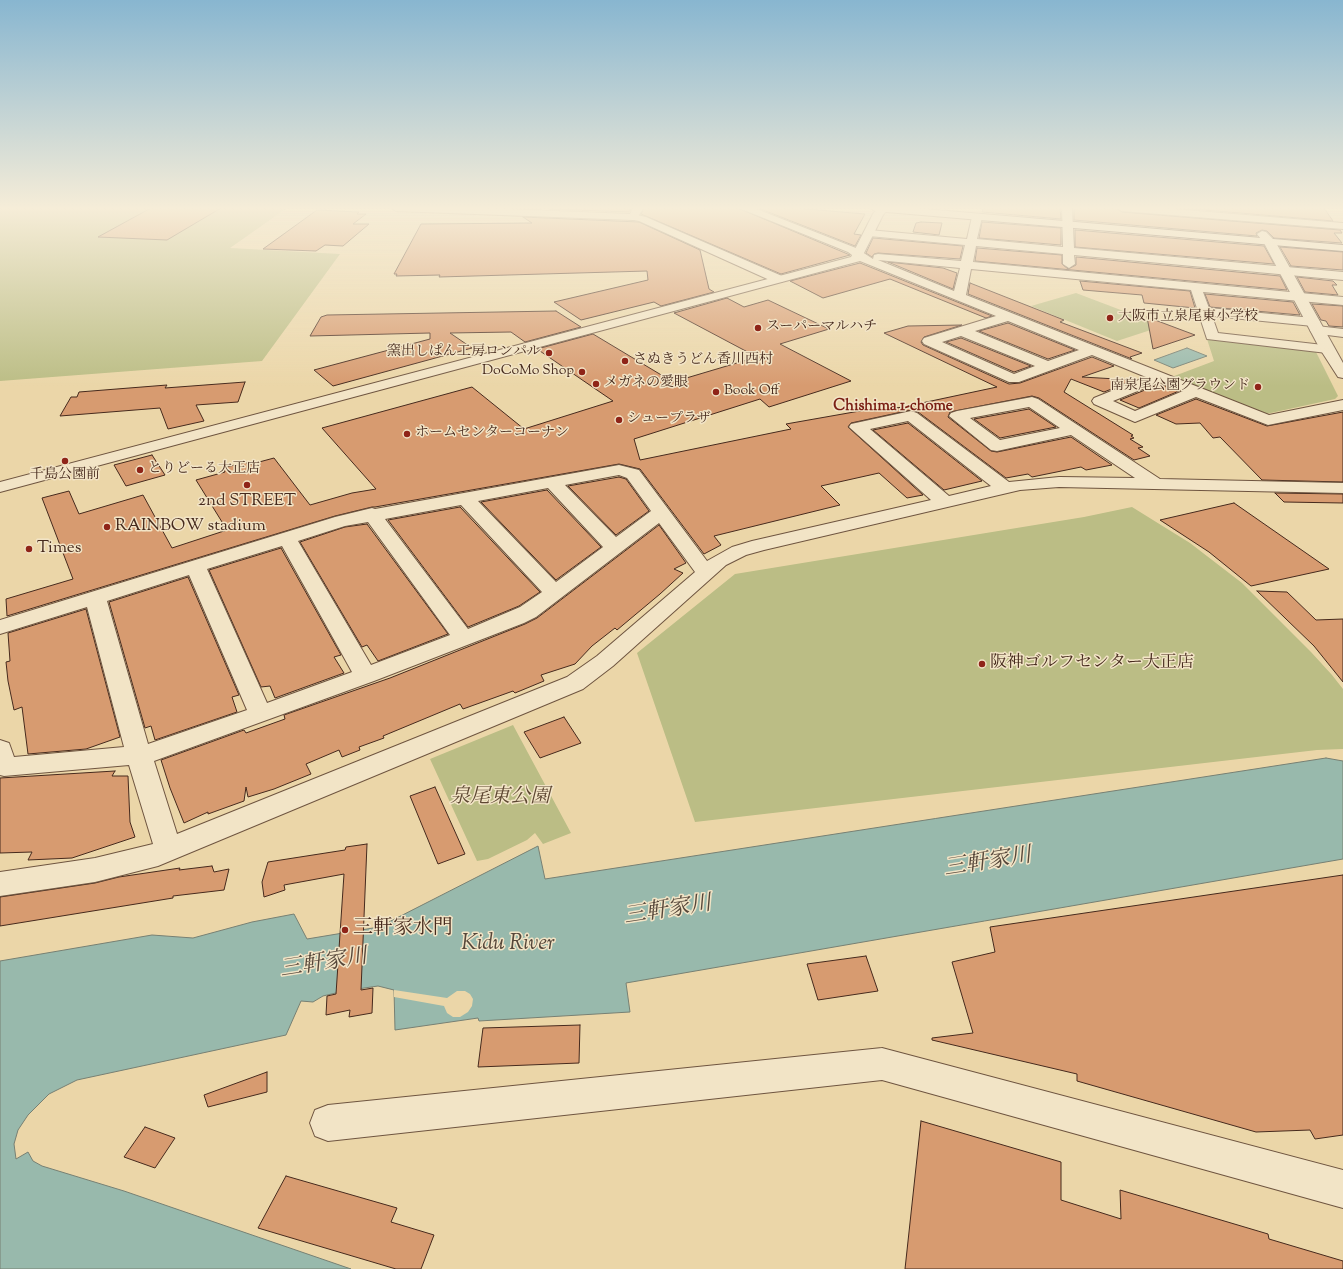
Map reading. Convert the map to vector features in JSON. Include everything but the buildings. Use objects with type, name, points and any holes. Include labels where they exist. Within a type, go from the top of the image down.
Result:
[{"type":"street","points":[[751,267],[778,279]]},
{"type":"street","points":[[0,487],[824,267]]},
{"type":"street","points":[[883,267],[1268,420],[1343,406]]},
{"type":"street","points":[[959,297],[966,267]]},
{"type":"street","points":[[1024,267],[1069,276],[1343,302]]},
{"type":"street","points":[[1069,267],[1069,276]]},
{"type":"street","points":[[1244,267],[1343,276]]},
{"type":"street","points":[[1283,267],[1327,349],[1343,374]]},
{"type":"street","points":[[1196,288],[1212,336],[1327,349]]},
{"type":"street","points":[[1204,311],[1315,326],[1343,332]]},
{"type":"street","points":[[1008,317],[964,332],[929,341],[1014,379],[1091,350]]},
{"type":"street","points":[[964,332],[1047,366]]},
{"type":"street","points":[[1159,377],[1100,401],[1134,416],[1195,392]]},
{"type":"street","points":[[1074,430],[997,446],[957,416],[1032,402],[1074,430],[1156,485]]},
{"type":"street","points":[[946,502],[857,427],[911,416],[1005,488]]},
{"type":"street","points":[[0,627],[342,521],[372,514],[627,470],[633,474],[706,573]]},
{"type":"street","points":[[552,482],[614,547]]},
{"type":"street","points":[[0,884],[121,865],[148,858],[575,683],[605,661],[719,561],[739,551],[759,545],[1020,485],[1059,482],[1343,488]]},
{"type":"street","points":[[465,498],[553,592]]},
{"type":"street","points":[[0,749],[4,767],[139,755],[155,752],[366,676],[464,639],[522,615],[662,512]]},
{"type":"street","points":[[372,514],[464,639]]},
{"type":"street","points":[[287,538],[366,676]]},
{"type":"street","points":[[195,566],[260,713]]},
{"type":"street","points":[[95,597],[139,755],[168,849]]},
{"type":"street","points":[[328,1123],[882,1064],[1343,1188]]},
{"type":"green space","points":[[0,267],[330,267],[262,361],[0,381]]},
{"type":"green space","points":[[1076,293],[1163,326],[1117,341],[1031,306]]},
{"type":"green space","points":[[1207,339],[1310,350],[1316,352],[1338,396],[1335,399],[1266,414],[1169,378],[1214,361]]},
{"type":"green space","name":"阪神ゴルフセンター大正店","points":[[1132,507],[1190,543],[1242,583],[1332,675],[1343,689],[1343,749],[1317,750],[695,822],[637,653],[735,574],[1084,517]]},
{"type":"green space","name":"泉尾東公園","points":[[513,725],[571,833],[543,844],[535,833],[527,840],[488,859],[477,861],[430,759]]},
{"type":"water","points":[[1187,348],[1207,356],[1173,368],[1154,360]]},
{"type":"water","name":"Kidu River","points":[[1326,758],[1343,761],[1343,859],[626,983],[630,1012],[479,1021],[478,1018],[395,1030],[394,990],[378,986],[344,991],[323,996],[313,1002],[301,1001],[286,1035],[77,1080],[49,1094],[28,1115],[18,1130],[14,1144],[16,1159],[28,1152],[33,1161],[42,1166],[124,1191],[351,1269],[0,1269],[0,961],[152,935],[193,938],[252,922],[294,914],[307,939],[379,927],[538,846],[545,879]]},
{"type":"pier","points":[[394,990],[447,998],[457,991],[465,991],[470,994],[473,999],[472,1006],[468,1012],[460,1017],[453,1017],[447,1013],[444,1006],[394,997]]},
{"type":"place","name":"大阪市立泉尾東小学校","points":[[1110,318]]},
{"type":"place","name":"スーパーマルハチ","points":[[758,328]]},
{"type":"place","name":"窯出しぱん工房ロンパル","points":[[549,353]]},
{"type":"place","name":"さぬきうどん香川西村","points":[[625,361]]},
{"type":"place","name":"DoCoMo Shop","points":[[582,372]]},
{"type":"place","name":"メガネの愛眼","points":[[596,384]]},
{"type":"place","name":"南泉尾公園グラウンド","points":[[1258,387]]},
{"type":"place","name":"Book Off","points":[[716,392]]},
{"type":"place","name":"シュープラザ","points":[[619,420]]},
{"type":"place","name":"ホームセンターコーナン","points":[[407,434]]},
{"type":"place","name":"千島公園前","points":[[65,461]]},
{"type":"place","name":"とりどーる大正店","points":[[140,470]]},
{"type":"place","name":"2nd STREET","points":[[247,485]]},
{"type":"place","name":"RAINBOW stadium","points":[[107,527]]},
{"type":"place","name":"Times","points":[[29,549]]},
{"type":"place","name":"阪神ゴルフセンター大正店","points":[[982,664]]},
{"type":"place","name":"三軒家水門","points":[[345,930]]},
{"type":"district","name":"Chishima 1-chome","points":[[893,407]]},
{"type":"water label","name":"三軒家川","points":[[988,864]]},
{"type":"water label","name":"三軒家川","points":[[668,912]]},
{"type":"water label","name":"三軒家川","points":[[324,965]]}]
